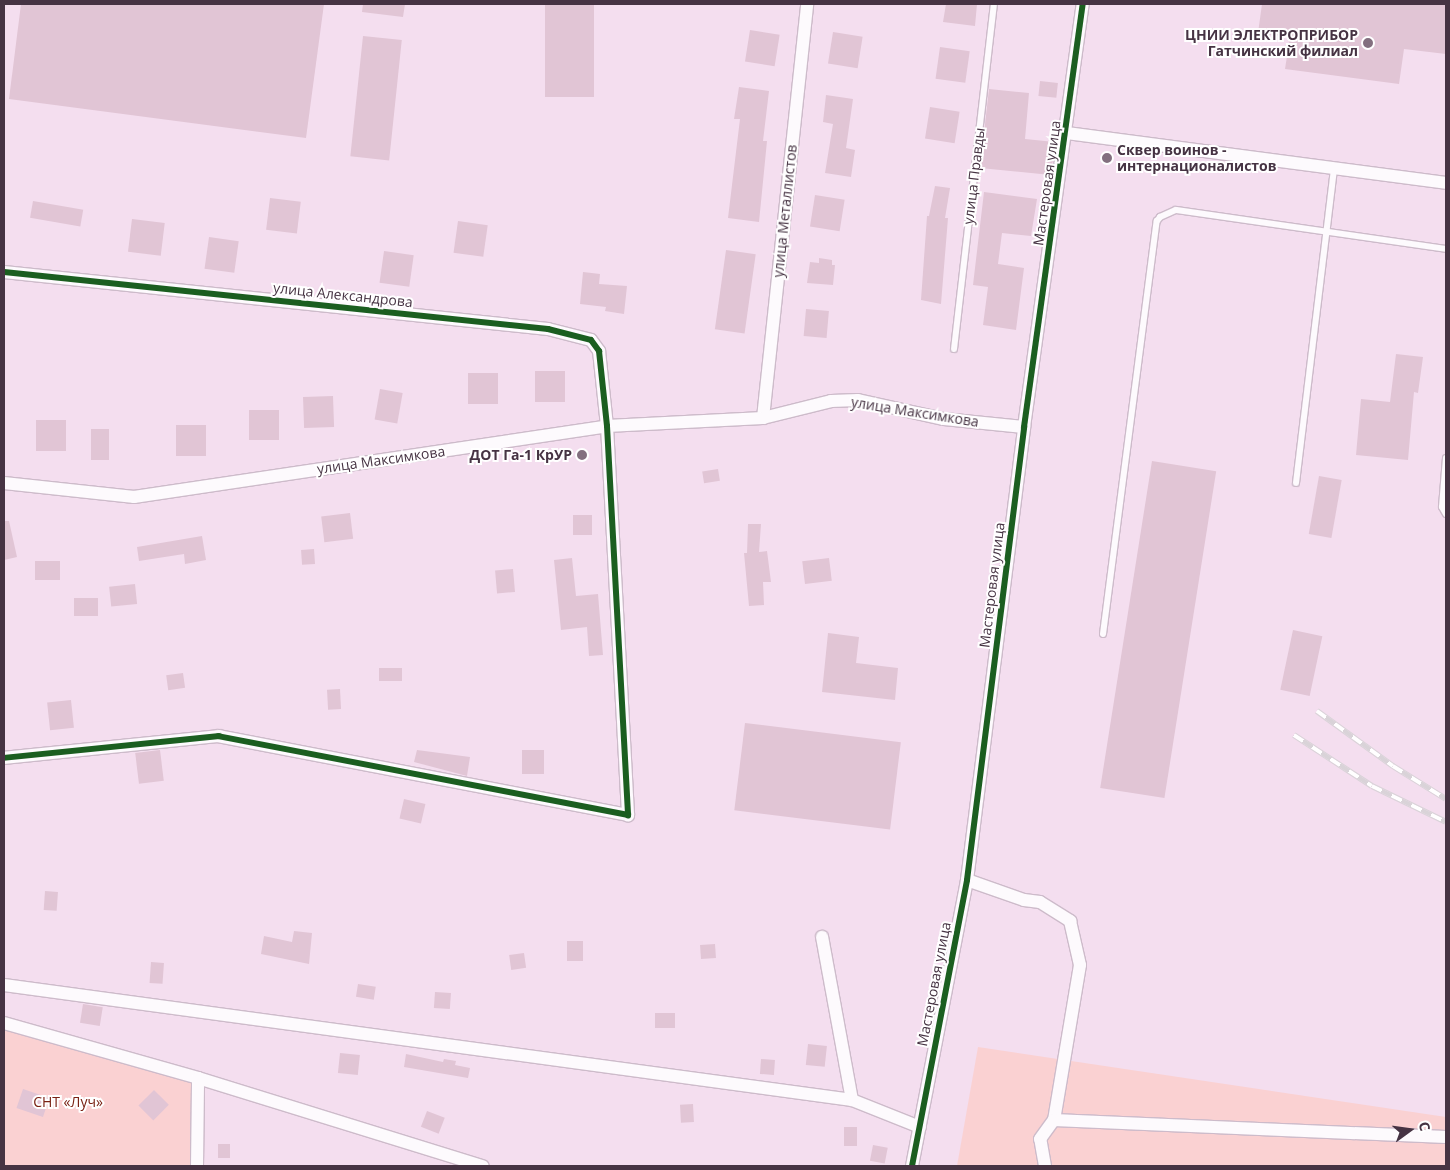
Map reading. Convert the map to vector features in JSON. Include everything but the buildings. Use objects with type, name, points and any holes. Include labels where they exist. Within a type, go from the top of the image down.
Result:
[{"type":"street","name":"улица Металлистов","points":[[763,418],[807,4]]},
{"type":"street","name":"Мастеровая улица","points":[[912,1166],[967,880],[1024,428],[1067,133],[1083,4]]},
{"type":"street","points":[[1067,133],[1446,183]]},
{"type":"street","name":"улица Александрова","points":[[4,272],[548,330],[591,340],[599,351],[607,426],[628,815],[219,736],[4,758]]},
{"type":"street","name":"улица Максимкова","points":[[4,483],[134,497],[607,426],[763,418],[831,401],[858,400],[944,419],[1024,428]]},
{"type":"street","points":[[967,880],[1024,900],[1040,902],[1070,920],[1080,965],[1054,1120],[1040,1139],[1045,1166]]},
{"type":"street","points":[[822,937],[852,1100]]},
{"type":"street","points":[[4,985],[852,1100],[920,1127]]},
{"type":"street","points":[[4,1023],[198,1078],[483,1166]]},
{"type":"street","points":[[196,1166],[198,1078]]},
{"type":"street","points":[[1054,1120],[1446,1137]]},
{"type":"lane","name":"улица Правды","points":[[954,349],[994,4]]},
{"type":"lane","points":[[1296,483],[1334,168]]},
{"type":"lane","points":[[1103,634],[1157,221],[1165,213],[1176,210],[1446,249]]},
{"type":"lane","points":[[1446,458],[1442,498],[1446,514]]},
{"type":"green space","name":"СНТ «Луч»","points":[[4,1017],[202,1072],[201,1166],[4,1166]]},
{"type":"green space","points":[[978,1047],[1446,1117],[1446,1166],[957,1166]]},
{"type":"railway","points":[[1317,711],[1393,766],[1446,799]]},
{"type":"railway","points":[[1294,735],[1372,786],[1446,822]]},
{"type":"cycle path","points":[[912,1166],[967,880],[1024,427],[1083,4]]},
{"type":"cycle path","points":[[4,272],[548,329],[591,340],[599,351],[607,426],[628,815],[219,736],[4,758]]},
{"type":"place","name":"ЦНИИ ЭЛЕКТРОПРИБОР Гатчинский филиал","points":[[1368,43]]},
{"type":"place","name":"Сквер воинов - интернационалистов","points":[[1107,158]]},
{"type":"place","name":"ДОТ Га-1 КрУР","points":[[582,455]]}]
